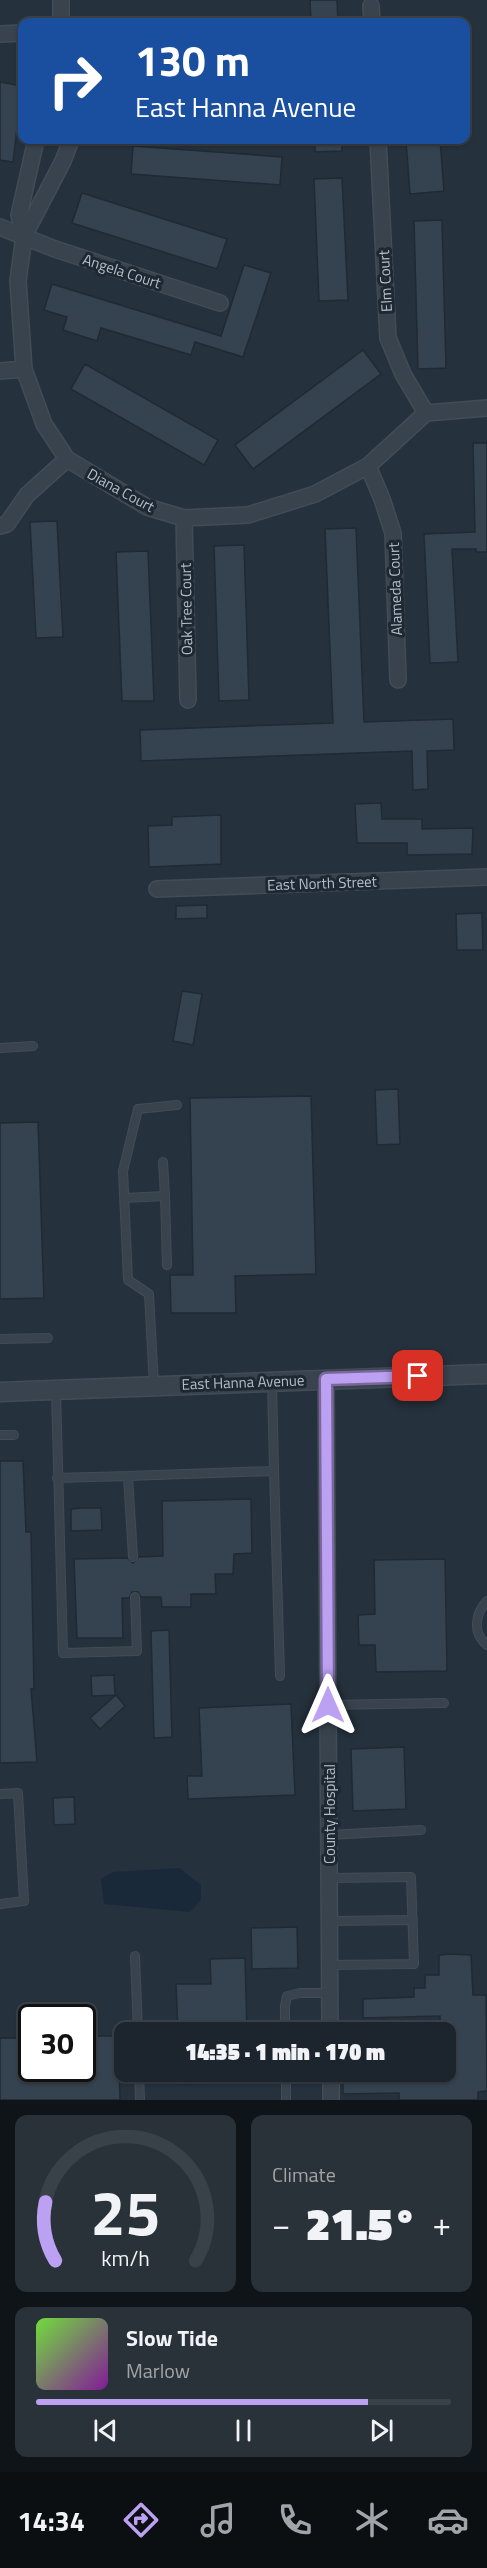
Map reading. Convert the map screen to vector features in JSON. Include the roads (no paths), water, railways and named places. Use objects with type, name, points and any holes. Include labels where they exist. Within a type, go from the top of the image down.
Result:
[{"type":"street","points":[[61,0],[61,18]]},
{"type":"street","points":[[368,3],[371,18]]},
{"type":"street","points":[[0,34],[18,33]]},
{"type":"street","name":"Diana Court","points":[[24,236],[19,215],[35,144]]},
{"type":"street","name":"Diana Court","points":[[69,144],[63,161],[24,236],[18,281],[24,369],[44,424],[67,459],[147,507],[184,518],[248,515],[315,494],[368,466],[426,413]]},
{"type":"street","name":"Elm Court","points":[[378,144],[388,338],[403,375],[426,413]]},
{"type":"street","name":"Angela Court","points":[[0,226],[55,249],[220,303]]},
{"type":"street","points":[[0,371],[24,369]]},
{"type":"street","points":[[426,413],[487,408]]},
{"type":"street","points":[[0,526],[7,524],[27,495],[67,459]]},
{"type":"street","name":"Alameda Court","points":[[368,466],[393,533],[398,680]]},
{"type":"street","name":"Oak Tree Court","points":[[184,518],[188,700]]},
{"type":"street","name":"East North Street","points":[[157,889],[487,878]]},
{"type":"street","name":"East Hanna Avenue","points":[[0,1392],[487,1374]]},
{"type":"street","name":"County Hospital","points":[[326,1379],[330,2022]]},
{"type":"street","points":[[331,2082],[331,2100]]},
{"type":"lane","points":[[0,1048],[33,1046]]},
{"type":"lane","points":[[154,1386],[149,1294],[128,1280],[123,1171],[138,1109],[177,1105]]},
{"type":"lane","points":[[163,1162],[167,1265]]},
{"type":"lane","points":[[124,1198],[165,1196]]},
{"type":"lane","points":[[0,1339],[48,1338]]},
{"type":"lane","points":[[272,1381],[280,1676]]},
{"type":"lane","points":[[56,1390],[63,1653],[137,1652],[135,1598]]},
{"type":"lane","points":[[0,1435],[14,1435]]},
{"type":"lane","points":[[57,1478],[274,1471]]},
{"type":"lane","points":[[128,1476],[133,1557]]},
{"type":"lane","points":[[487,1601],[480,1609],[476,1624],[481,1641],[487,1645]]},
{"type":"lane","points":[[328,1705],[444,1703]]},
{"type":"lane","points":[[0,1794],[18,1793],[24,1901],[0,1904]]},
{"type":"lane","points":[[329,1835],[421,1830]]},
{"type":"lane","points":[[329,1878],[411,1877],[414,1964],[330,1965]]},
{"type":"lane","points":[[330,1921],[413,1920]]},
{"type":"lane","points":[[135,1956],[138,2022]]},
{"type":"lane","points":[[285,2022],[287,1996],[300,1993],[330,1993]]},
{"type":"lane","points":[[139,2082],[140,2100]]},
{"type":"lane","points":[[286,2082],[286,2100]]},
{"type":"water","points":[[179,1868],[201,1885],[201,1900],[190,1912],[104,1904],[101,1879],[113,1872]]}]
